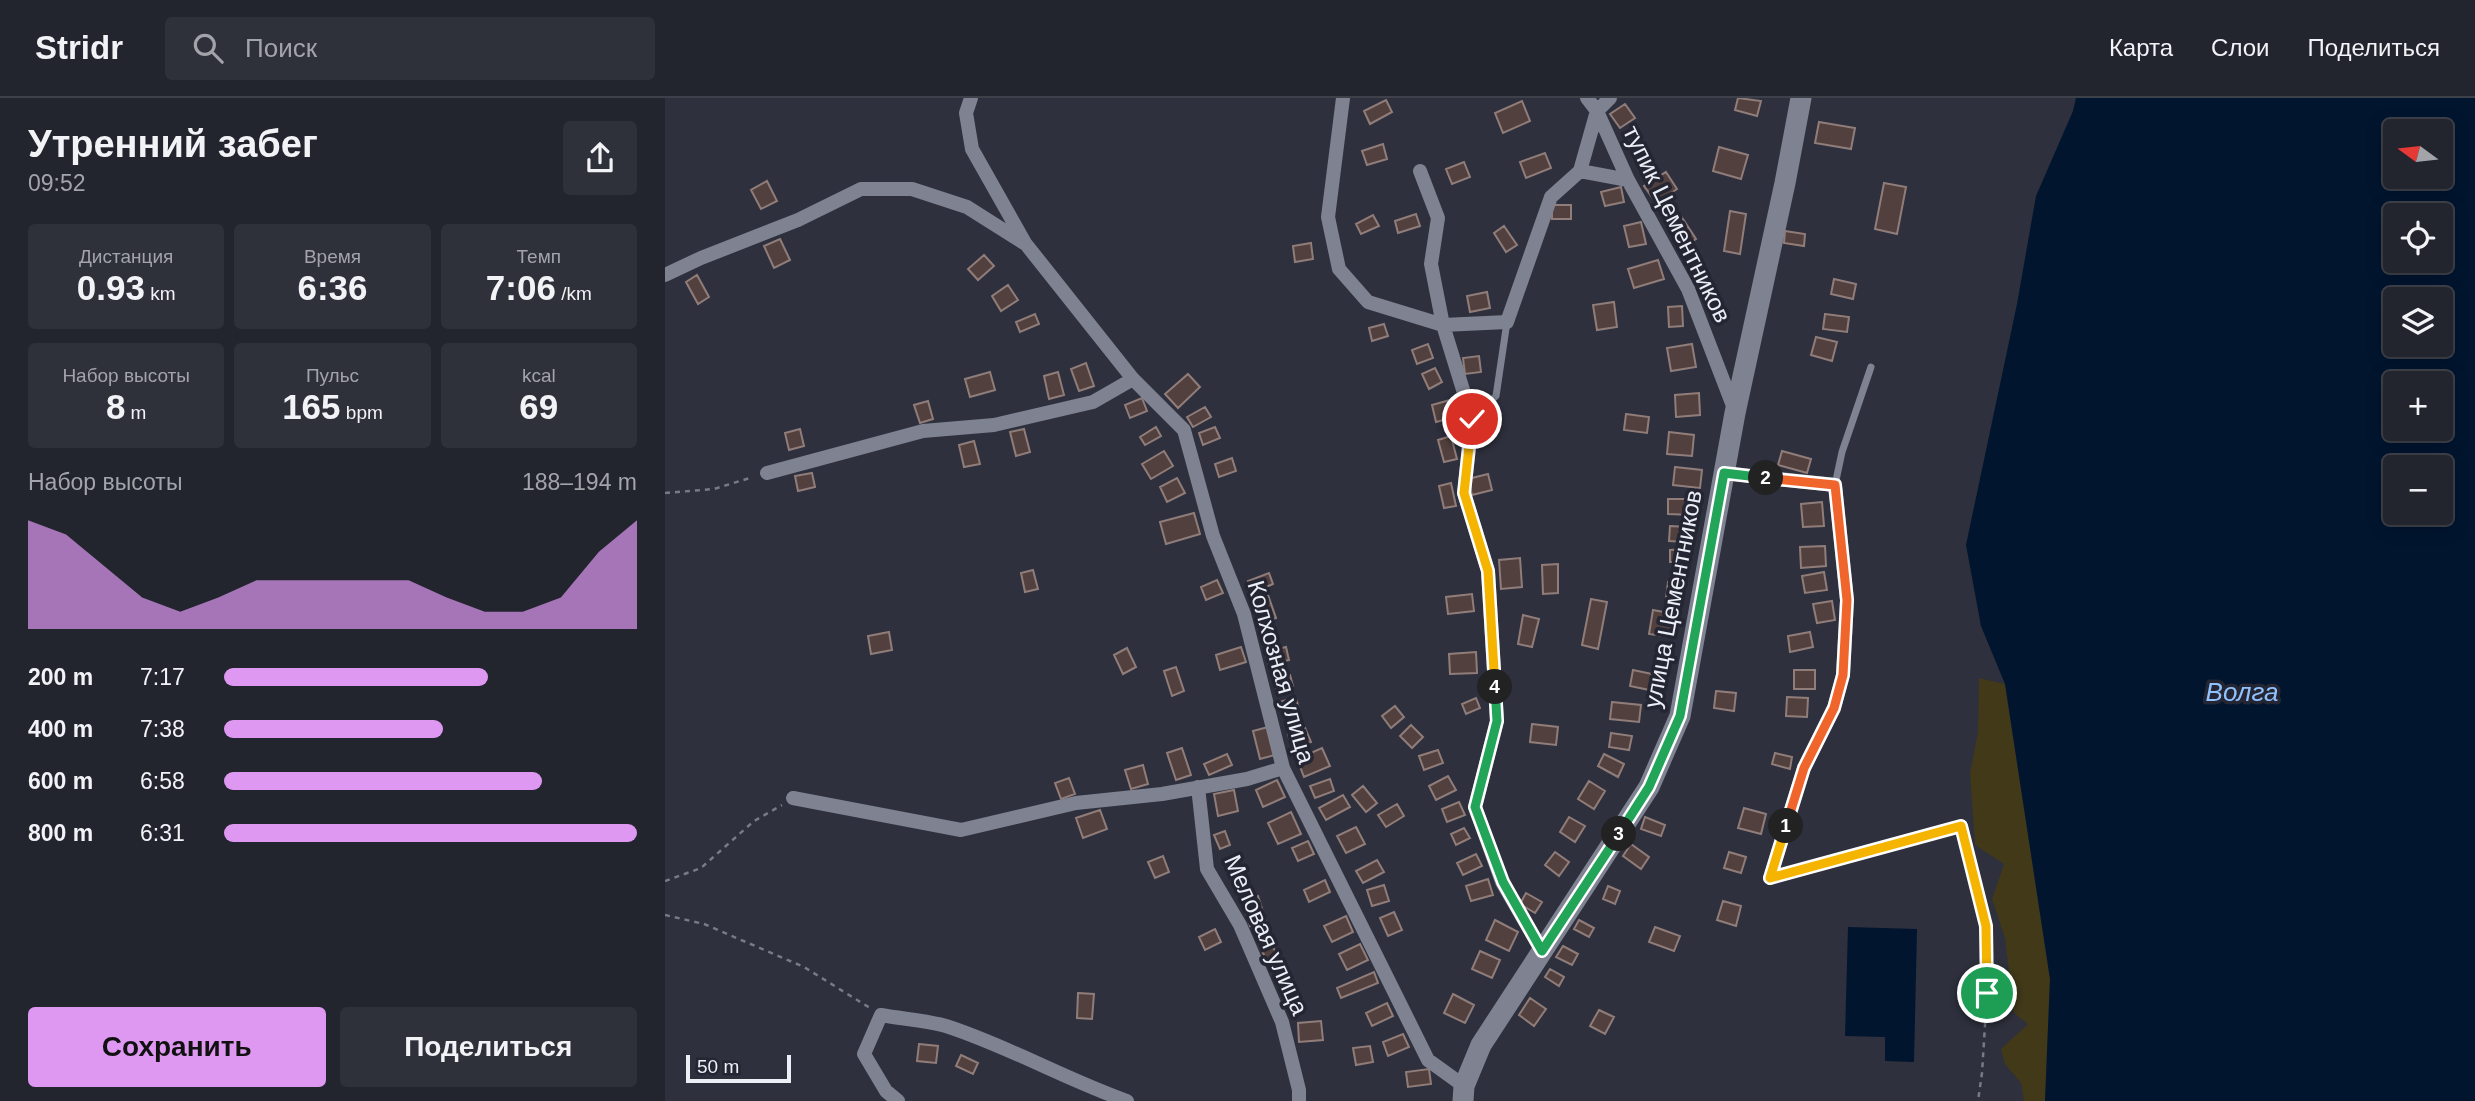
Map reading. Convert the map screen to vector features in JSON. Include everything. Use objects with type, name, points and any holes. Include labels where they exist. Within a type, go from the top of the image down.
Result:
[{"type":"street","points":[[971,98],[966,113],[972,149],[1025,243]]},
{"type":"street","points":[[1343,98],[1328,217],[1339,269],[1368,302],[1443,326],[1507,322],[1551,197],[1580,171],[1597,111],[1611,98]]},
{"type":"street","name":"тупик Цементников","points":[[1587,98],[1597,111],[1627,180],[1688,289],[1735,412]]},
{"type":"street","name":"улица Цементников","points":[[1464,1094],[1481,1045],[1649,787],[1680,716],[1735,412],[1801,98]]},
{"type":"street","points":[[1420,171],[1438,218],[1431,264],[1443,326],[1472,419],[1464,493],[1488,571],[1497,721],[1475,807],[1503,882],[1542,951]]},
{"type":"street","points":[[1580,171],[1627,180]]},
{"type":"street","points":[[665,275],[798,220],[861,188],[912,188],[967,207],[1025,243]]},
{"type":"street","name":"Колхозная улица","points":[[1025,243],[1133,379],[1184,430],[1213,537],[1244,614],[1283,768],[1428,1060],[1464,1094]]},
{"type":"street","points":[[767,473],[923,431],[994,425],[1093,402],[1133,379]]},
{"type":"street","points":[[1724,473],[1835,485],[1847,600],[1843,675],[1834,708],[1804,768],[1770,878]]},
{"type":"street","points":[[793,798],[961,830],[1076,803],[1162,794],[1247,779],[1283,768]]},
{"type":"street","name":"Меловая улица","points":[[1198,787],[1207,869],[1240,925],[1282,1022],[1299,1090],[1299,1101]]},
{"type":"street","points":[[898,1101],[886,1090],[864,1054],[881,1015],[944,1026],[1013,1053],[1083,1086],[1127,1101]]},
{"type":"lane","points":[[1472,419],[1496,396],[1507,322]]},
{"type":"lane","points":[[1835,485],[1842,452],[1871,367]]},
{"type":"path","points":[[665,493],[714,489],[767,473]]},
{"type":"path","points":[[665,881],[701,868],[754,821],[793,798]]},
{"type":"path","points":[[1770,878],[1961,826],[1986,926],[1987,993],[1982,1073],[1977,1101]]},
{"type":"path","points":[[665,915],[703,924],[804,967],[881,1015]]},
{"type":"sand","points":[[1979,678],[2005,684],[2050,979],[2045,1101],[2024,1101],[2021,1083],[2005,1064],[2001,1049],[2028,1024],[2014,1013],[2005,938],[1992,899],[2004,864],[1975,845],[1970,773],[1978,732]]},
{"type":"water","name":"Волга","points":[[2076,98],[2475,98],[2475,1101],[2045,1101],[2050,979],[2005,684],[1981,626],[1966,545],[2017,304],[2036,196],[2073,111]]},
{"type":"water","points":[[1848,927],[1917,929],[1914,1062],[1885,1061],[1885,1037],[1845,1036]]},
{"type":"building","points":[[1738,98],[1761,101],[1757,116],[1735,110]]},
{"type":"building","points":[[1386,100],[1392,112],[1370,124],[1364,111]]},
{"type":"building","points":[[1522,101],[1530,121],[1503,133],[1495,113]]},
{"type":"building","points":[[1625,104],[1635,118],[1620,128],[1610,114]]},
{"type":"building","points":[[1819,122],[1855,128],[1851,149],[1815,143]]},
{"type":"building","points":[[1383,144],[1387,159],[1367,165],[1362,151]]},
{"type":"building","points":[[1719,147],[1748,155],[1741,179],[1713,171]]},
{"type":"building","points":[[1545,153],[1551,168],[1526,178],[1520,162]]},
{"type":"building","points":[[1464,162],[1470,177],[1452,184],[1446,169]]},
{"type":"building","points":[[1666,172],[1677,189],[1656,203],[1644,186]]},
{"type":"building","points":[[767,181],[777,201],[761,209],[751,190]]},
{"type":"building","points":[[1884,183],[1906,187],[1897,234],[1875,229]]},
{"type":"building","points":[[1621,187],[1624,202],[1605,206],[1601,192]]},
{"type":"building","points":[[1552,205],[1571,205],[1571,219],[1552,219]]},
{"type":"building","points":[[1730,211],[1746,214],[1740,254],[1724,251]]},
{"type":"building","points":[[1416,214],[1420,226],[1398,233],[1395,221]]},
{"type":"building","points":[[1373,215],[1379,226],[1361,234],[1356,224]]},
{"type":"building","points":[[1681,216],[1696,239],[1682,248],[1667,226]]},
{"type":"building","points":[[1641,222],[1646,244],[1629,247],[1624,226]]},
{"type":"building","points":[[1504,226],[1517,245],[1506,252],[1494,233]]},
{"type":"building","points":[[1785,231],[1805,234],[1804,246],[1784,243]]},
{"type":"building","points":[[780,239],[790,260],[774,268],[764,246]]},
{"type":"building","points":[[1311,243],[1313,259],[1295,262],[1293,246]]},
{"type":"building","points":[[984,255],[994,266],[978,280],[968,269]]},
{"type":"building","points":[[1658,260],[1664,279],[1634,288],[1628,269]]},
{"type":"building","points":[[697,275],[709,297],[698,304],[686,282]]},
{"type":"building","points":[[1834,279],[1856,284],[1853,299],[1831,294]]},
{"type":"building","points":[[1008,285],[1018,300],[1001,311],[992,296]]},
{"type":"building","points":[[1487,292],[1490,308],[1470,312],[1467,296]]},
{"type":"building","points":[[1614,302],[1617,327],[1597,330],[1593,305]]},
{"type":"building","points":[[1682,306],[1683,326],[1669,327],[1668,307]]},
{"type":"building","points":[[1035,314],[1039,324],[1020,332],[1016,322]]},
{"type":"building","points":[[1825,314],[1849,317],[1847,332],[1823,329]]},
{"type":"building","points":[[1384,324],[1388,336],[1372,341],[1369,328]]},
{"type":"building","points":[[1816,337],[1837,342],[1832,361],[1811,355]]},
{"type":"building","points":[[1428,344],[1433,358],[1417,364],[1412,350]]},
{"type":"building","points":[[1692,344],[1696,367],[1671,371],[1667,348]]},
{"type":"building","points":[[1479,356],[1481,372],[1465,374],[1463,358]]},
{"type":"building","points":[[1086,363],[1094,386],[1079,391],[1071,369]]},
{"type":"building","points":[[1435,368],[1442,382],[1429,389],[1422,374]]},
{"type":"building","points":[[990,372],[995,390],[970,397],[965,379]]},
{"type":"building","points":[[1058,372],[1064,395],[1049,399],[1044,376]]},
{"type":"building","points":[[1188,374],[1200,387],[1178,408],[1165,394]]},
{"type":"building","points":[[1699,393],[1700,415],[1676,417],[1675,395]]},
{"type":"building","points":[[1142,398],[1147,411],[1130,418],[1125,405]]},
{"type":"building","points":[[1450,400],[1455,417],[1436,422],[1432,405]]},
{"type":"building","points":[[928,401],[933,419],[920,423],[914,405]]},
{"type":"building","points":[[1205,407],[1211,417],[1193,427],[1187,417]]},
{"type":"building","points":[[1626,414],[1649,417],[1647,433],[1624,430]]},
{"type":"building","points":[[1156,427],[1161,436],[1145,445],[1140,437]]},
{"type":"building","points":[[1215,427],[1220,438],[1203,445],[1199,433]]},
{"type":"building","points":[[800,429],[804,446],[789,450],[785,433]]},
{"type":"building","points":[[1024,429],[1030,452],[1016,456],[1010,432]]},
{"type":"building","points":[[1669,432],[1694,435],[1692,456],[1667,454]]},
{"type":"building","points":[[1451,436],[1457,459],[1444,462],[1438,440]]},
{"type":"building","points":[[974,441],[980,464],[964,467],[959,445]]},
{"type":"building","points":[[1164,451],[1173,466],[1151,479],[1142,464]]},
{"type":"building","points":[[1782,451],[1811,459],[1807,473],[1778,465]]},
{"type":"building","points":[[1232,458],[1236,471],[1219,477],[1215,464]]},
{"type":"building","points":[[1675,467],[1702,470],[1700,488],[1673,485]]},
{"type":"building","points":[[812,473],[815,487],[798,491],[795,476]]},
{"type":"building","points":[[1488,474],[1492,490],[1472,495],[1468,479]]},
{"type":"building","points":[[1177,478],[1185,493],[1167,502],[1160,487]]},
{"type":"building","points":[[1451,483],[1456,506],[1444,508],[1439,486]]},
{"type":"building","points":[[1668,499],[1693,499],[1693,515],[1668,514]]},
{"type":"building","points":[[1822,502],[1824,526],[1803,527],[1801,504]]},
{"type":"building","points":[[1194,513],[1200,534],[1166,544],[1160,522]]},
{"type":"building","points":[[1670,526],[1687,527],[1686,542],[1669,541]]},
{"type":"building","points":[[1825,546],[1826,566],[1801,568],[1800,547]]},
{"type":"building","points":[[1686,549],[1687,562],[1670,562],[1670,550]]},
{"type":"building","points":[[1520,558],[1522,587],[1501,589],[1499,560]]},
{"type":"building","points":[[1558,564],[1558,593],[1543,594],[1542,565]]},
{"type":"building","points":[[1033,570],[1038,589],[1025,592],[1021,573]]},
{"type":"building","points":[[1824,572],[1827,590],[1805,593],[1802,576]]},
{"type":"building","points":[[1269,573],[1273,584],[1253,593],[1248,581]]},
{"type":"building","points":[[1217,580],[1223,593],[1206,600],[1201,587]]},
{"type":"building","points":[[1668,582],[1683,584],[1681,601],[1666,599]]},
{"type":"building","points":[[1472,594],[1474,611],[1448,614],[1446,597]]},
{"type":"building","points":[[1268,595],[1276,618],[1262,623],[1253,600]]},
{"type":"building","points":[[1591,599],[1607,602],[1598,649],[1582,645]]},
{"type":"building","points":[[1832,601],[1835,620],[1817,623],[1813,604]]},
{"type":"building","points":[[1653,610],[1675,614],[1670,637],[1649,634]]},
{"type":"building","points":[[1523,615],[1539,619],[1532,647],[1518,644]]},
{"type":"building","points":[[889,632],[892,650],[871,654],[868,636]]},
{"type":"building","points":[[1810,632],[1813,647],[1790,652],[1788,636]]},
{"type":"building","points":[[1241,647],[1246,662],[1220,670],[1216,655]]},
{"type":"building","points":[[1286,647],[1289,660],[1269,665],[1265,652]]},
{"type":"building","points":[[1127,648],[1136,667],[1123,674],[1114,655]]},
{"type":"building","points":[[1476,652],[1477,673],[1450,674],[1449,654]]},
{"type":"building","points":[[1176,667],[1184,691],[1172,696],[1164,671]]},
{"type":"building","points":[[1633,670],[1657,675],[1654,691],[1630,686]]},
{"type":"building","points":[[1794,670],[1815,670],[1815,689],[1794,689]]},
{"type":"building","points":[[1290,675],[1293,686],[1277,690],[1274,679]]},
{"type":"building","points":[[1716,691],[1736,693],[1734,711],[1714,708]]},
{"type":"building","points":[[1787,697],[1808,698],[1807,717],[1786,716]]},
{"type":"building","points":[[1296,698],[1299,709],[1282,712],[1279,702]]},
{"type":"building","points":[[1476,698],[1480,708],[1466,714],[1462,704]]},
{"type":"building","points":[[1612,702],[1641,705],[1639,722],[1610,719]]},
{"type":"building","points":[[1395,706],[1404,717],[1391,728],[1382,716]]},
{"type":"building","points":[[1532,724],[1558,727],[1556,745],[1530,742]]},
{"type":"building","points":[[1411,725],[1423,737],[1412,748],[1400,736]]},
{"type":"building","points":[[1268,727],[1275,755],[1260,759],[1253,731]]},
{"type":"building","points":[[1305,728],[1311,742],[1294,749],[1288,735]]},
{"type":"building","points":[[1611,733],[1632,736],[1629,750],[1609,747]]},
{"type":"building","points":[[1182,748],[1191,775],[1176,780],[1167,753]]},
{"type":"building","points":[[1322,748],[1330,766],[1304,777],[1297,759]]},
{"type":"building","points":[[1438,750],[1443,763],[1424,770],[1419,756]]},
{"type":"building","points":[[1775,753],[1792,757],[1790,769],[1772,764]]},
{"type":"building","points":[[1227,754],[1232,765],[1209,775],[1204,764]]},
{"type":"building","points":[[1604,754],[1624,764],[1618,777],[1598,766]]},
{"type":"building","points":[[1143,765],[1148,784],[1131,789],[1125,770]]},
{"type":"building","points":[[1448,776],[1456,790],[1436,800],[1429,786]]},
{"type":"building","points":[[1069,778],[1075,794],[1061,799],[1055,783]]},
{"type":"building","points":[[1330,779],[1334,791],[1315,798],[1310,786]]},
{"type":"building","points":[[1277,780],[1285,797],[1263,807],[1256,790]]},
{"type":"building","points":[[1589,781],[1605,791],[1594,809],[1578,799]]},
{"type":"building","points":[[1363,786],[1377,803],[1366,812],[1352,795]]},
{"type":"building","points":[[1234,790],[1238,811],[1218,816],[1214,794]]},
{"type":"building","points":[[1343,795],[1350,807],[1326,820],[1319,808]]},
{"type":"building","points":[[1459,802],[1465,815],[1447,822],[1442,809]]},
{"type":"building","points":[[1397,804],[1404,816],[1386,827],[1378,815]]},
{"type":"building","points":[[1744,808],[1766,814],[1761,834],[1738,828]]},
{"type":"building","points":[[1100,810],[1107,829],[1083,838],[1076,818]]},
{"type":"building","points":[[1291,812],[1301,834],[1278,844],[1268,823]]},
{"type":"building","points":[[1569,817],[1585,826],[1575,842],[1560,832]]},
{"type":"building","points":[[1645,817],[1665,825],[1661,836],[1641,829]]},
{"type":"building","points":[[1356,827],[1365,844],[1346,853],[1337,836]]},
{"type":"building","points":[[1464,828],[1470,838],[1456,845],[1451,834]]},
{"type":"building","points":[[1225,831],[1230,845],[1220,849],[1214,835]]},
{"type":"building","points":[[1308,841],[1314,854],[1298,861],[1292,848]]},
{"type":"building","points":[[1631,844],[1649,857],[1641,869],[1623,856]]},
{"type":"building","points":[[1555,852],[1569,862],[1559,876],[1545,865]]},
{"type":"building","points":[[1729,852],[1746,857],[1741,873],[1724,868]]},
{"type":"building","points":[[1476,854],[1482,866],[1463,875],[1457,863]]},
{"type":"building","points":[[1163,856],[1169,872],[1155,878],[1148,862]]},
{"type":"building","points":[[1377,860],[1384,872],[1363,883],[1356,871]]},
{"type":"building","points":[[1488,879],[1493,895],[1471,901],[1466,886]]},
{"type":"building","points":[[1325,880],[1330,892],[1309,902],[1304,890]]},
{"type":"building","points":[[1384,885],[1389,901],[1372,906],[1367,890]]},
{"type":"building","points":[[1608,886],[1620,891],[1615,904],[1603,899]]},
{"type":"building","points":[[1526,893],[1542,902],[1535,913],[1520,904]]},
{"type":"building","points":[[1258,896],[1266,921],[1250,926],[1242,901]]},
{"type":"building","points":[[1723,901],[1741,906],[1736,926],[1717,920]]},
{"type":"building","points":[[1394,912],[1402,930],[1388,936],[1380,918]]},
{"type":"building","points":[[1346,916],[1353,932],[1332,942],[1324,926]]},
{"type":"building","points":[[1495,920],[1518,932],[1509,951],[1486,940]]},
{"type":"building","points":[[1579,920],[1594,928],[1589,937],[1574,929]]},
{"type":"building","points":[[1655,927],[1680,936],[1674,951],[1649,942]]},
{"type":"building","points":[[1215,929],[1221,942],[1205,950],[1199,937]]},
{"type":"building","points":[[1271,942],[1278,958],[1268,963],[1260,947]]},
{"type":"building","points":[[1360,944],[1368,960],[1347,970],[1339,954]]},
{"type":"building","points":[[1563,946],[1578,954],[1572,965],[1556,957]]},
{"type":"building","points":[[1480,951],[1500,960],[1492,978],[1472,969]]},
{"type":"building","points":[[1550,969],[1564,977],[1559,986],[1545,977]]},
{"type":"building","points":[[1374,972],[1378,983],[1341,998],[1337,988]]},
{"type":"building","points":[[1078,993],[1094,994],[1092,1019],[1077,1018]]},
{"type":"building","points":[[1453,994],[1474,1005],[1465,1023],[1444,1013]]},
{"type":"building","points":[[1530,998],[1546,1009],[1534,1026],[1519,1015]]},
{"type":"building","points":[[1387,1003],[1393,1016],[1372,1026],[1366,1013]]},
{"type":"building","points":[[1599,1010],[1614,1017],[1605,1034],[1590,1026]]},
{"type":"building","points":[[1321,1021],[1323,1040],[1299,1042],[1298,1023]]},
{"type":"building","points":[[1403,1034],[1409,1047],[1388,1056],[1383,1042]]},
{"type":"building","points":[[919,1044],[938,1046],[936,1063],[917,1061]]},
{"type":"building","points":[[1370,1046],[1373,1062],[1356,1065],[1353,1048]]},
{"type":"building","points":[[961,1055],[978,1063],[973,1074],[956,1066]]},
{"type":"building","points":[[1429,1069],[1431,1084],[1408,1087],[1406,1072]]},
{"type":"route","points":[[1472,419],[1464,493],[1488,571],[1497,721],[1475,807],[1503,882],[1542,951],[1649,787],[1680,716],[1724,473],[1835,485],[1842,542],[1847,600],[1843,675],[1834,708],[1804,768],[1770,878],[1961,826],[1986,926],[1987,993]]}]
